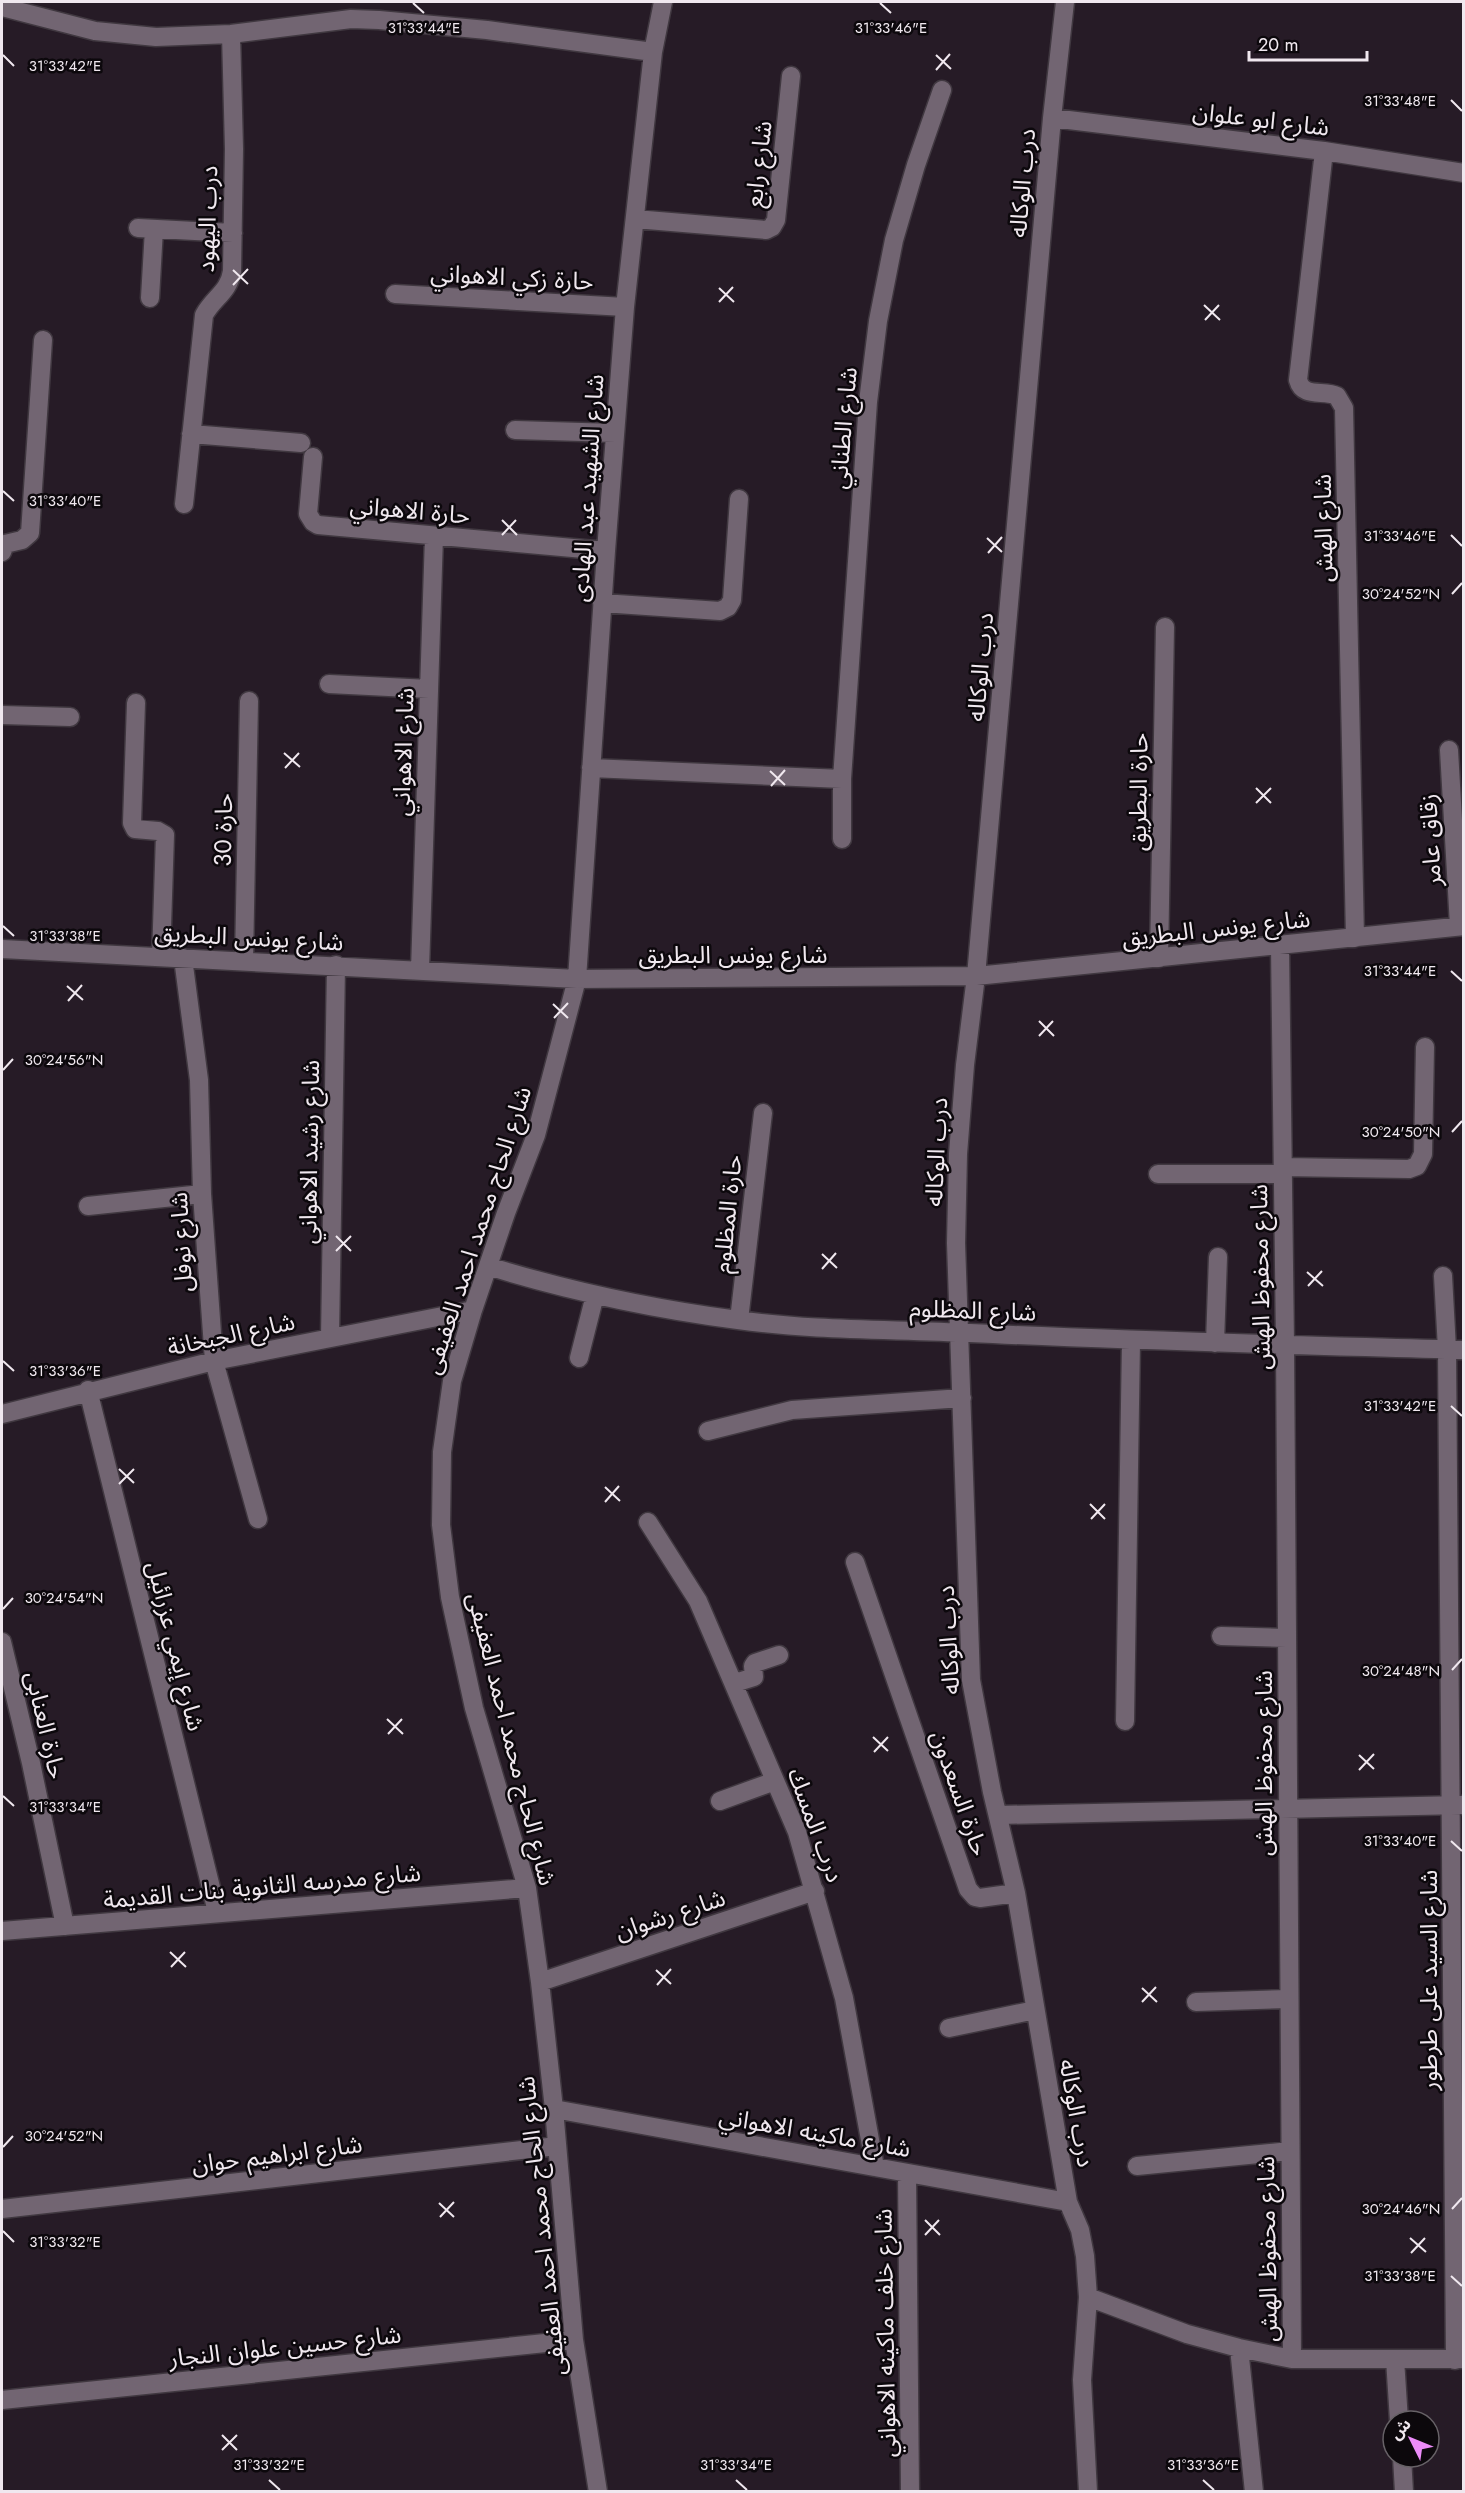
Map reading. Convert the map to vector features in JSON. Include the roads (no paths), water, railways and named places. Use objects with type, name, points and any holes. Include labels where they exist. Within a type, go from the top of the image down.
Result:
[{"type":"street","name":"شارع الشهيد عبد الهادى","points":[[577,979],[602,603],[626,308],[653,52],[663,2]]},
{"type":"street","name":"درب الوكاله","points":[[1065,2],[1052,118],[976,976],[965,1065],[958,1154],[956,1244],[971,1680],[992,1792],[1016,1893],[1068,2202],[1080,2230],[1085,2256],[1088,2297],[1082,2380],[1088,2492]]},
{"type":"street","points":[[2,7],[95,31],[156,37],[231,34],[351,10],[653,52]]},
{"type":"street","name":"درب اليهود","points":[[184,504],[204,315],[231,279],[234,149],[231,34]]},
{"type":"street","name":"شارع رابع","points":[[635,219],[766,230],[772,226],[776,220],[791,76]]},
{"type":"street","name":"شارع الطناني","points":[[842,839],[842,779],[868,402],[878,321],[897,230],[916,165],[942,90]]},
{"type":"street","name":"شارع ابو علوان","points":[[1052,118],[1324,151],[1464,173]]},
{"type":"street","name":"شارع الهش","points":[[1324,151],[1298,380],[1300,387],[1307,392],[1337,396],[1344,408],[1355,938]]},
{"type":"street","points":[[150,297],[146,228],[233,233]]},
{"type":"street","name":"حارة زكي الاهواني","points":[[396,294],[626,308]]},
{"type":"street","points":[[2,552],[5,544],[26,539],[30,533],[43,340]]},
{"type":"street","points":[[515,430],[615,433]]},
{"type":"street","name":"حارة الاهواني","points":[[191,434],[307,450],[308,514],[313,522],[323,526],[606,551]]},
{"type":"street","points":[[602,603],[720,611],[728,608],[732,600],[739,499]]},
{"type":"street","name":"شارع الاهواني","points":[[420,970],[434,536]]},
{"type":"street","name":"حارة البطريق","points":[[1159,958],[1165,627]]},
{"type":"street","points":[[329,684],[429,689]]},
{"type":"street","name":"حارة 30","points":[[244,960],[249,701]]},
{"type":"street","points":[[136,703],[132,825],[136,830],[158,831],[165,835],[160,957]]},
{"type":"street","points":[[2,715],[70,717]]},
{"type":"street","name":"زقاق عامر","points":[[1449,750],[1461,926]]},
{"type":"street","points":[[591,768],[842,779]]},
{"type":"street","name":"شارع يونس البطريق","points":[[2,949],[577,979],[976,976],[1461,926]]},
{"type":"street","name":"شارع محفوظ الهش","points":[[1280,946],[1292,2359]]},
{"type":"street","name":"شارع نوفل","points":[[183,958],[199,1080],[202,1194],[214,1361],[258,1519]]},
{"type":"street","name":"شارع رشيد الاهواني","points":[[330,1338],[336,965]]},
{"type":"street","name":"شارع الحاج محمد احمد العفيفى","points":[[577,979],[536,1135],[473,1310],[453,1381],[442,1452],[441,1525],[450,1597],[474,1708],[527,1888],[554,2109],[574,2340],[598,2492]]},
{"type":"street","name":"شارع محفوظ الهش","points":[[1282,1170],[1417,1166],[1423,1154],[1425,1047]]},
{"type":"street","name":"حارة المظلوم","points":[[739,1320],[763,1113]]},
{"type":"street","points":[[1158,1174],[1282,1170]]},
{"type":"street","points":[[88,1206],[202,1194]]},
{"type":"street","points":[[1215,1342],[1218,1257]]},
{"type":"street","name":"شارع المظلوم","points":[[488,1266],[534,1281],[595,1295],[739,1320],[847,1330],[960,1332],[1131,1341],[1455,1349]]},
{"type":"street","name":"شارع السيد على طرطور","points":[[1443,1276],[1455,1349],[1459,2359]]},
{"type":"street","points":[[579,1358],[595,1295]]},
{"type":"street","name":"شارع الجبخانة","points":[[2,1414],[88,1390],[214,1361],[473,1310]]},
{"type":"street","points":[[1125,1721],[1131,1341]]},
{"type":"street","name":"شارع إيمي عزرائيل","points":[[88,1390],[217,1912]]},
{"type":"street","points":[[708,1431],[792,1410],[962,1398]]},
{"type":"street","name":"درب المسك","points":[[648,1522],[698,1601],[797,1832],[844,1998],[875,2168]]},
{"type":"street","name":"حارة السعدون","points":[[855,1562],[968,1889],[971,1894],[980,1898],[1016,1893]]},
{"type":"street","points":[[1221,1636],[1286,1638]]},
{"type":"street","name":"حارة العنابى","points":[[2,1642],[31,1762],[65,1926]]},
{"type":"street","points":[[735,1683],[754,1677],[755,1663],[779,1655]]},
{"type":"street","points":[[720,1801],[776,1780]]},
{"type":"street","points":[[999,1815],[1457,1805]]},
{"type":"street","name":"شارع مدرسه الثانوية بنات القديمة","points":[[2,1931],[527,1888]]},
{"type":"street","name":"شارع رشوان","points":[[540,1983],[815,1891]]},
{"type":"street","points":[[1196,2002],[1288,1999]]},
{"type":"street","points":[[949,2028],[1035,2010]]},
{"type":"street","name":"شارع ماكينه الاهواني","points":[[554,2109],[1068,2202]]},
{"type":"street","name":"شارع ابراهيم حوان","points":[[2,2209],[557,2146]]},
{"type":"street","points":[[1137,2166],[1290,2151]]},
{"type":"street","name":"شارع خلف ماكينه الاهواني","points":[[907,2174],[910,2492]]},
{"type":"street","points":[[1088,2297],[1187,2334],[1292,2359],[1459,2359]]},
{"type":"street","name":"شارع حسين علوان النجار","points":[[2,2400],[574,2340]]},
{"type":"street","points":[[1239,2348],[1254,2492]]},
{"type":"street","points":[[1395,2359],[1398,2409]]},
{"type":"street","points":[[1403,2469],[1404,2492]]}]
